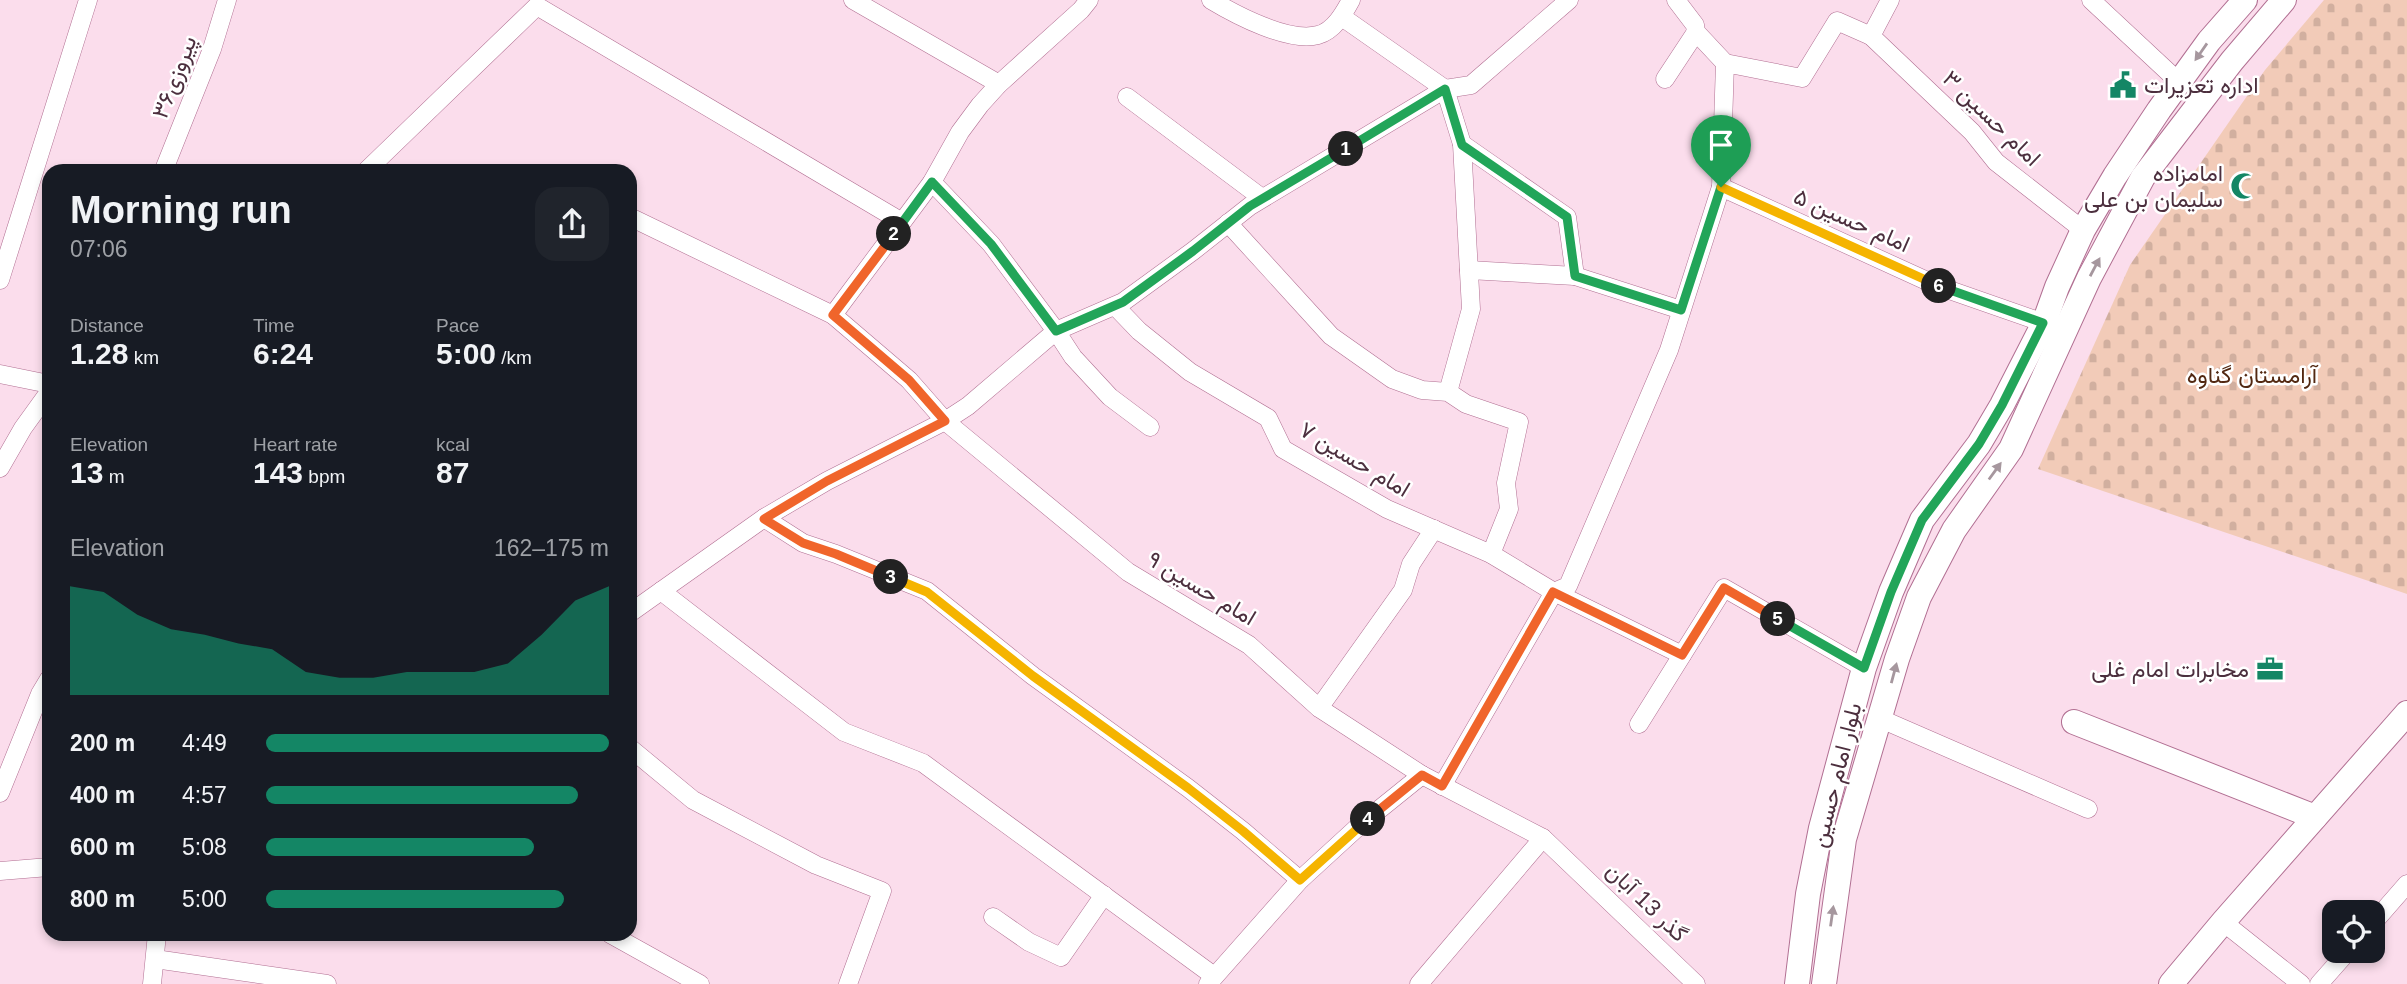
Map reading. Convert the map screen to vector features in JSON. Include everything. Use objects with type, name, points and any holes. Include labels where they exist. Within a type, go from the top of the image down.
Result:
[{"type":"street","points":[[0,280],[88,0]]},
{"type":"street","name":"پیروزی۳۶","points":[[166,164],[212,49],[227,0]]},
{"type":"street","points":[[853,0],[999,84]]},
{"type":"street","points":[[833,315],[932,182],[960,132],[999,84],[1089,0]]},
{"type":"street","points":[[1211,0],[1265,26],[1292,35],[1318,35],[1329,29],[1342,17],[1351,0]]},
{"type":"street","points":[[637,608],[764,519],[827,481],[945,421],[968,406],[1056,331],[1115,306],[1262,198],[1445,89],[1471,85],[1562,9],[1569,0]]},
{"type":"street","points":[[1871,36],[1890,0]]},
{"type":"street","points":[[2091,0],[2179,83]]},
{"type":"street","name":"بلوار امام حسین","points":[[1797,984],[1808,894],[1821,828],[1864,668],[1891,592],[1922,520],[1979,444],[2002,405],[2043,323],[2083,230],[2115,176],[2209,41],[2245,0]]},
{"type":"street","points":[[1824,984],[1844,839],[1897,659],[1919,597],[1954,530],[2011,449],[2089,278],[2143,177],[2232,61],[2284,0]]},
{"type":"street","points":[[1442,786],[1553,592],[1568,586],[1669,349],[1721,187],[1726,62],[1696,32],[1695,25],[1678,1]]},
{"type":"street","points":[[373,164],[533,3],[902,222]]},
{"type":"street","points":[[1342,17],[1445,89],[1462,145],[1471,309],[1448,392]]},
{"type":"street","name":"امام حسین ۳","points":[[1726,62],[1802,78],[1837,21],[1871,36],[1972,132],[1997,162],[2083,230]]},
{"type":"street","points":[[1665,79],[1696,32]]},
{"type":"street","points":[[1127,97],[1262,198]]},
{"type":"street","points":[[1462,145],[1567,217],[1575,276]]},
{"type":"street","points":[[932,182],[991,244],[1073,356],[1110,397],[1150,428]]},
{"type":"street","name":"امام حسین ۵","points":[[1721,187],[1938,286],[2043,323]]},
{"type":"street","name":"امام حسین ۹","points":[[637,221],[833,315],[909,380],[945,421],[1128,572],[1249,645],[1319,708],[1422,775],[1543,838]]},
{"type":"street","points":[[1228,223],[1331,336],[1392,379],[1423,390],[1448,392],[1466,404],[1519,422],[1506,482],[1510,509],[1491,554]]},
{"type":"street","points":[[1469,270],[1575,276],[1681,310]]},
{"type":"street","name":"امام حسین ۷","points":[[1115,306],[1139,331],[1190,372],[1268,418],[1283,449],[1387,509],[1491,554],[1553,592],[1682,655]]},
{"type":"street","points":[[0,374],[42,383]]},
{"type":"street","points":[[0,468],[42,402]]},
{"type":"street","points":[[764,519],[803,543],[927,592],[1033,676],[1199,796],[1300,880]]},
{"type":"street","points":[[1319,708],[1404,590],[1411,564],[1434,529]]},
{"type":"street","points":[[1639,724],[1724,588],[1864,668]]},
{"type":"street","points":[[660,591],[844,732],[923,763],[1104,895],[1211,980],[1300,880],[1360,825],[1422,775]]},
{"type":"street","points":[[0,793],[42,691]]},
{"type":"street","points":[[2171,984],[2222,922],[2407,713]]},
{"type":"street","points":[[1881,719],[2088,809]]},
{"type":"street","points":[[2074,723],[2315,817]]},
{"type":"street","points":[[637,753],[693,800],[816,865],[882,891],[848,984]]},
{"type":"street","points":[[1421,984],[1543,838]]},
{"type":"street","name":"گذر 13 آبان","points":[[1543,838],[1696,984]]},
{"type":"street","points":[[0,871],[42,868]]},
{"type":"street","points":[[2385,909],[2407,884]]},
{"type":"street","points":[[993,917],[1029,942],[1061,957],[1104,895]]},
{"type":"street","points":[[2222,922],[2301,984]]},
{"type":"street","points":[[152,984],[156,941]]},
{"type":"street","points":[[623,941],[700,984]]},
{"type":"street","points":[[155,959],[327,984]]},
{"type":"street","points":[[2319,984],[2338,963]]},
{"type":"green space","name":"آرامستان گناوه","points":[[2324,0],[2407,0],[2407,594],[2038,469],[2130,265],[2265,70]]},
{"type":"place","name":"اداره تعزیرات","points":[[2123,85]]},
{"type":"place","name":"امامزاده سلیمان بن علی","points":[[2244,186]]},
{"type":"place","name":"مخابرات امام غلی","points":[[2270,669]]},
{"type":"route","points":[[1445,89],[1462,145],[1567,217],[1575,276],[1681,310],[1721,187],[1938,286],[2043,323],[1979,444],[1922,520],[1891,592],[1864,668],[1724,588],[1682,655],[1553,592],[1442,786],[1422,775],[1360,825],[1300,880],[1188,788],[1033,676],[927,592],[803,543],[764,519],[827,481],[945,421],[909,380],[833,315],[932,182],[991,244],[1056,331],[1123,302],[1250,206],[1445,89]]}]
